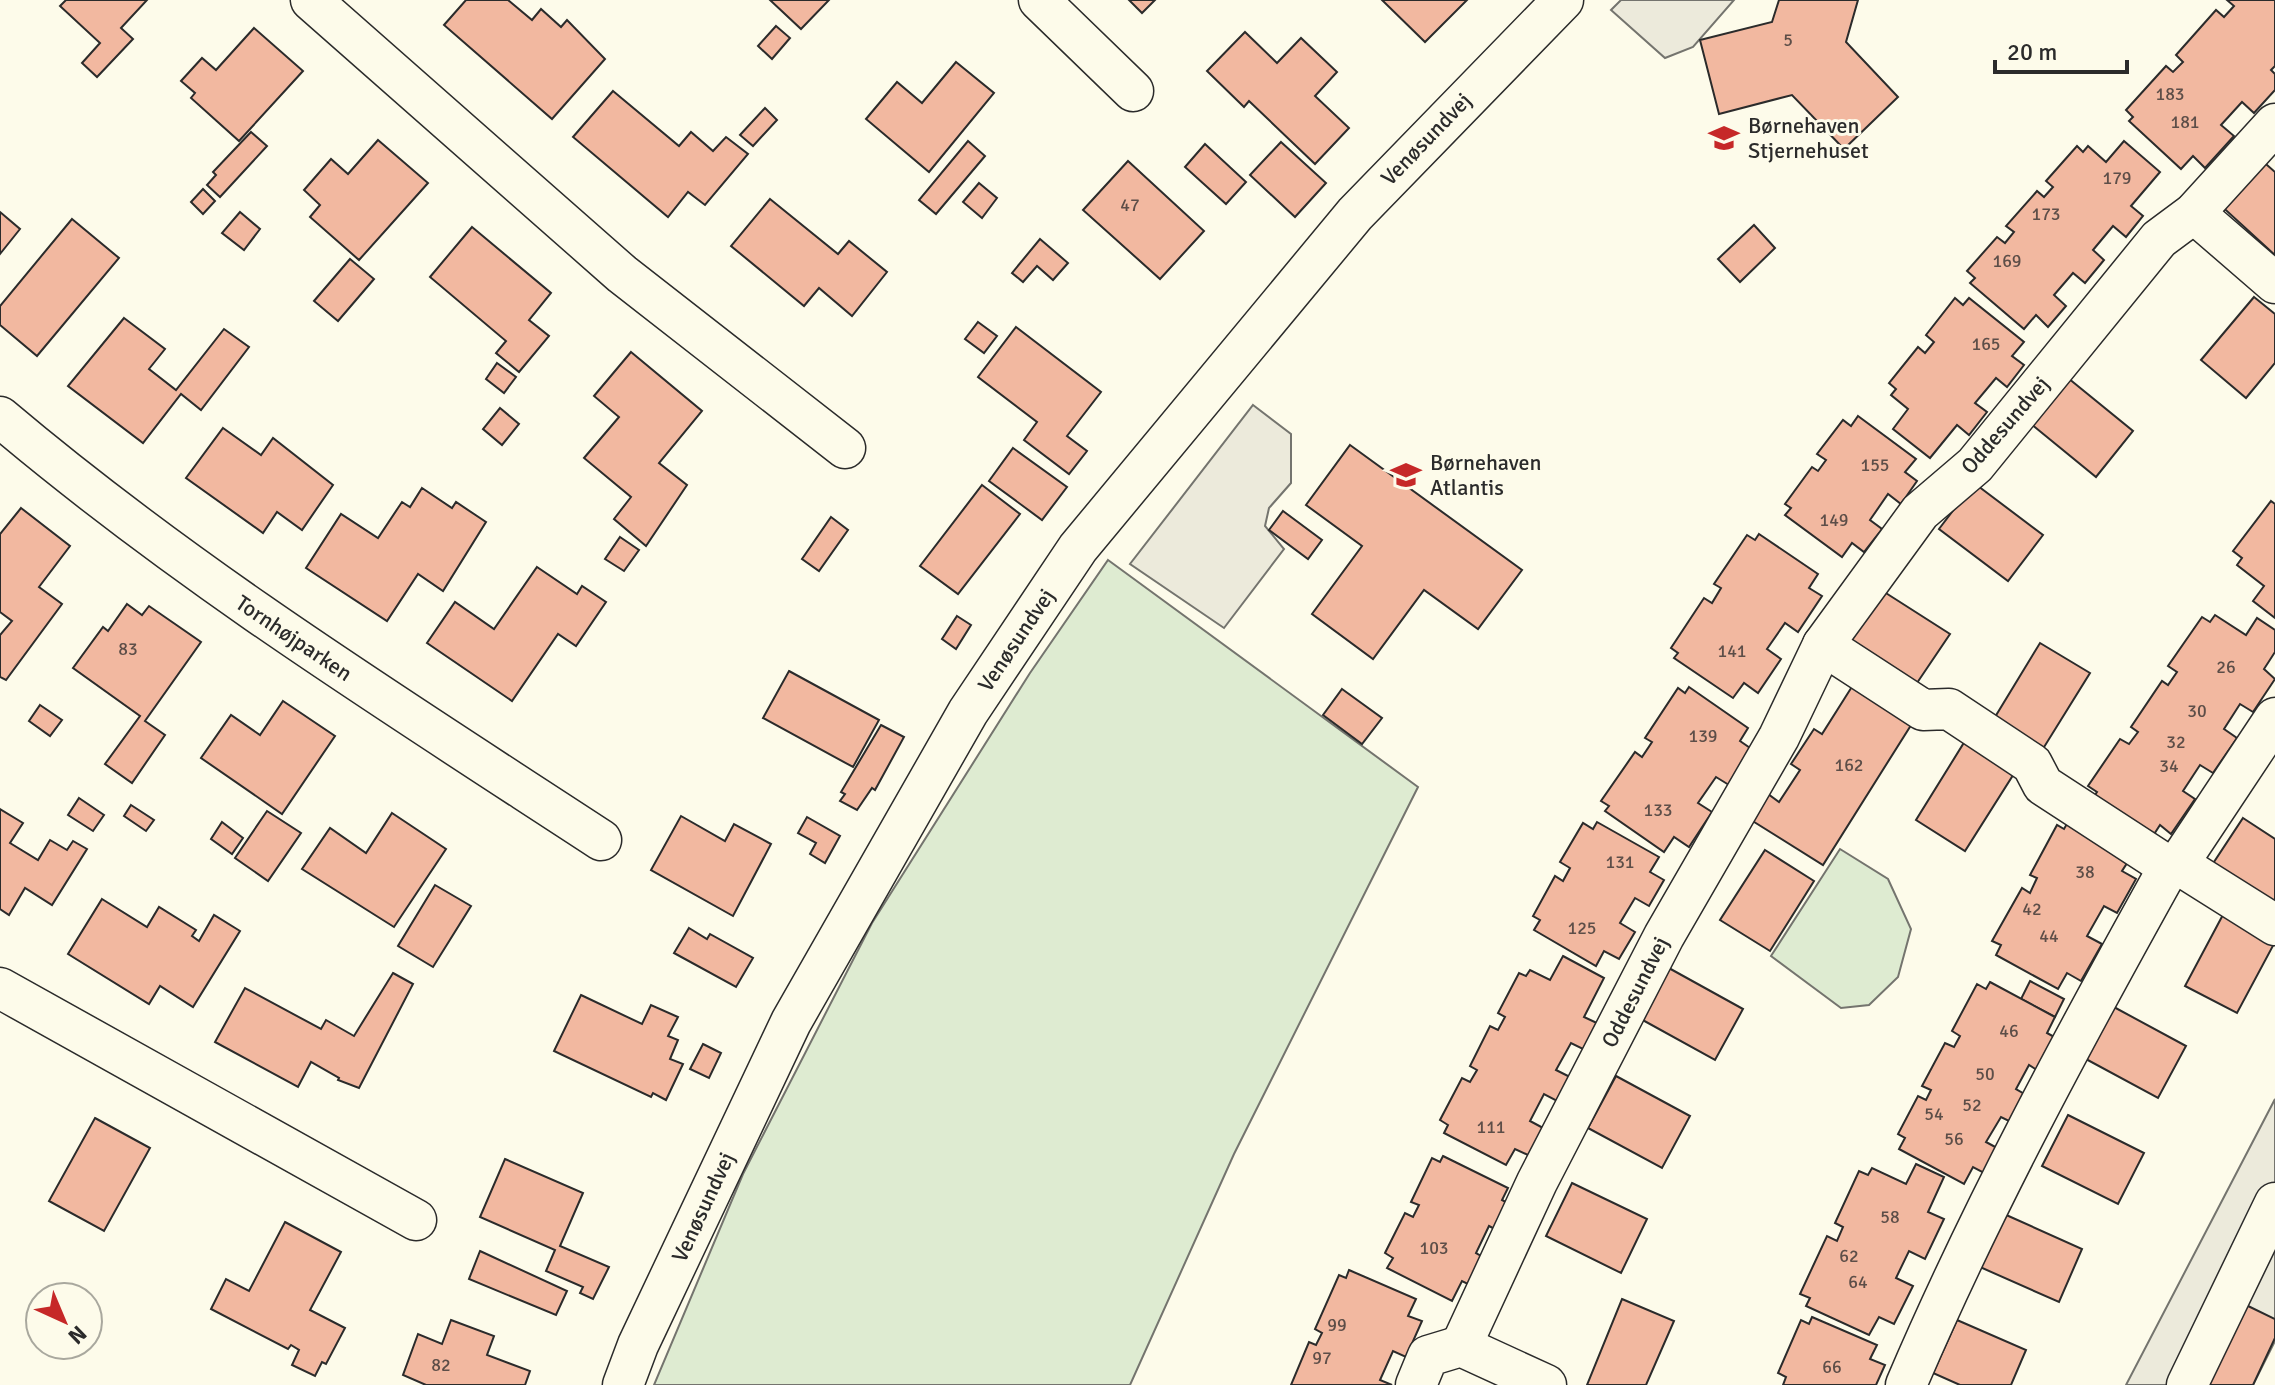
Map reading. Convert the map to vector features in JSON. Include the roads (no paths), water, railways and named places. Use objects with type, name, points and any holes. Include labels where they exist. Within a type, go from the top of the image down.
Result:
[{"type":"street","points":[[311,0],[622,274],[845,448]]},
{"type":"street","points":[[1039,0],[1133,91]]},
{"type":"street","name":"Venøsundvej","points":[[623,1385],[638,1345],[791,1022],[968,712],[1069,561],[1225,367],[1355,214],[1563,0]]},
{"type":"street","name":"Oddesundvej","points":[[1461,1346],[1537,1182],[1593,1073],[1664,936],[1779,737],[1823,645],[1920,512],[1975,465],[2159,239],[2194,213],[2275,124]]},
{"type":"street","points":[[2194,213],[2275,283]]},
{"type":"street","name":"Tornhøjparken","points":[[0,417],[57,465],[251,612],[601,840]]},
{"type":"street","points":[[1823,645],[1923,710],[1949,709],[2032,764],[2043,785],[2275,925]]},
{"type":"street","points":[[1906,1385],[1952,1279],[2097,996],[2174,865],[2275,718]]},
{"type":"street","points":[[0,988],[416,1220]]},
{"type":"street","points":[[2187,1385],[2275,1203]]},
{"type":"street","points":[[1416,1385],[1428,1356],[1461,1346],[1546,1385]]},
{"type":"place","name":"Børnehaven Stjernehuset","points":[[1724,138]]},
{"type":"place","name":"Børnehaven Atlantis","points":[[1406,475]]}]
